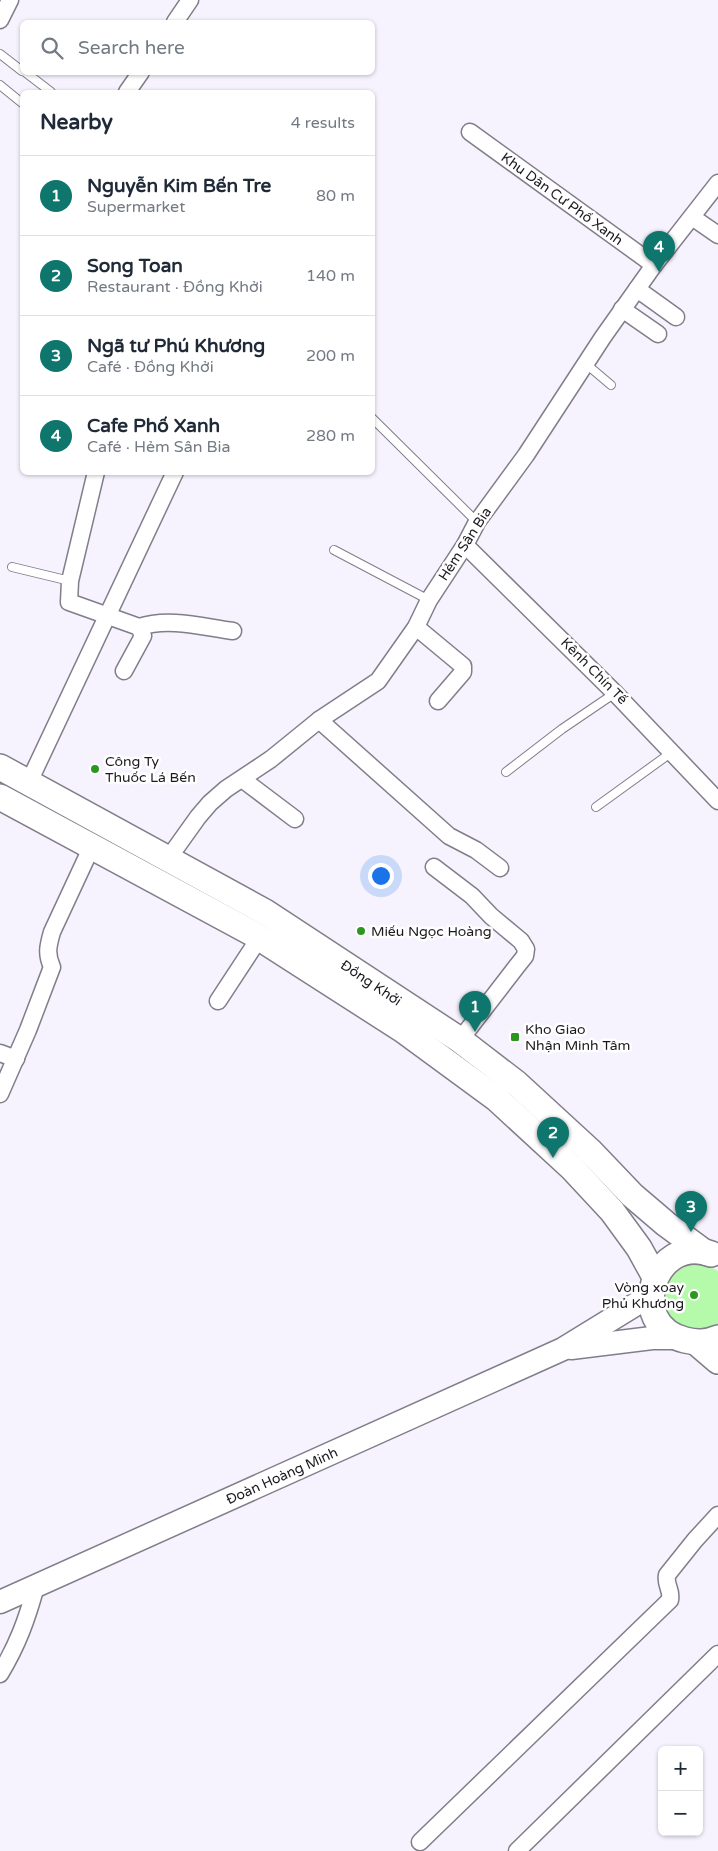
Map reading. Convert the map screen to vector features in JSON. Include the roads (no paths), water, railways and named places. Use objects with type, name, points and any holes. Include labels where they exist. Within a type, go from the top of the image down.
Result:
[{"type":"main road","name":"Đồng Khởi","points":[[0,767],[168,859],[497,1099],[572,1168],[612,1210],[639,1248],[653,1286]]},
{"type":"main road","name":"Đồng Khởi","points":[[0,797],[92,846],[259,927],[460,1040],[516,1083],[590,1151],[632,1195],[666,1224],[711,1254]]},
{"type":"main road","points":[[572,1168],[590,1151]]},
{"type":"main road","points":[[711,1254],[693,1251],[681,1254],[671,1259],[662,1267],[653,1286],[652,1308],[657,1320],[665,1330],[697,1339],[718,1361]]},
{"type":"main road","name":"Đoàn Hoàng Minh","points":[[0,1602],[563,1349],[653,1286]]},
{"type":"main road","name":"Đoàn Hoàng Minh","points":[[563,1349],[652,1338],[697,1339]]},
{"type":"street","points":[[0,20],[10,0]]},
{"type":"street","points":[[176,20],[190,0]]},
{"type":"street","points":[[128,90],[139,75]]},
{"type":"street","name":"Khu Dân Cư Phố Xanh","points":[[470,132],[654,265]]},
{"type":"street","name":"Hẻm Sân Bia","points":[[168,859],[198,817],[226,789],[271,759],[319,720],[378,681],[416,627],[429,600],[478,522],[526,455],[585,363],[654,265],[718,183]]},
{"type":"street","points":[[692,217],[718,234]]},
{"type":"street","points":[[637,289],[676,318]]},
{"type":"street","points":[[622,309],[658,334]]},
{"type":"street","points":[[95,475],[70,581],[69,602],[139,627],[151,623],[167,622],[233,631]]},
{"type":"street","points":[[28,782],[174,475]]},
{"type":"street","name":"Kênh Chín Tế","points":[[465,545],[615,692],[718,801]]},
{"type":"street","points":[[124,670],[143,636],[139,627]]},
{"type":"street","points":[[416,627],[463,666],[463,672],[438,701]]},
{"type":"street","points":[[319,720],[449,836],[476,850],[500,868]]},
{"type":"street","points":[[242,779],[296,819]]},
{"type":"street","points":[[0,1094],[8,1056],[52,967],[47,947],[52,932],[92,846]]},
{"type":"street","points":[[434,867],[472,896],[491,916],[521,940],[526,949],[525,956],[460,1040]]},
{"type":"street","points":[[218,1001],[259,927]]},
{"type":"street","points":[[420,1842],[670,1600],[672,1593],[666,1582],[667,1575],[694,1540],[718,1515]]},
{"type":"street","points":[[0,1674],[15,1648],[26,1623],[36,1586]]},
{"type":"street","points":[[517,1851],[718,1654]]},
{"type":"lane","points":[[0,54],[20,69]]},
{"type":"lane","points":[[28,75],[48,90]]},
{"type":"lane","points":[[0,85],[20,102]]},
{"type":"lane","points":[[585,363],[611,385]]},
{"type":"lane","points":[[375,421],[478,522]]},
{"type":"lane","points":[[334,550],[429,600]]},
{"type":"lane","points":[[12,567],[70,581]]},
{"type":"lane","points":[[506,772],[562,729],[615,692]]},
{"type":"lane","points":[[596,807],[672,752]]},
{"type":"place","name":"Cafe Phố Xanh","points":[[659,272]]},
{"type":"place","name":"Công Ty Thuốc Lá Bến","points":[[95,769]]},
{"type":"place","name":"Miếu Ngọc Hoàng","points":[[361,931]]},
{"type":"place","name":"Nguyễn Kim Bến Tre","points":[[475,1032]]},
{"type":"place","name":"Kho Giao Nhận Minh Tâm","points":[[515,1037]]},
{"type":"place","name":"Song Toan","points":[[553,1158]]},
{"type":"place","name":"Ngã tư Phú Khương","points":[[691,1232]]},
{"type":"place","name":"Vòng xoay Phú Khương","points":[[694,1295]]}]
